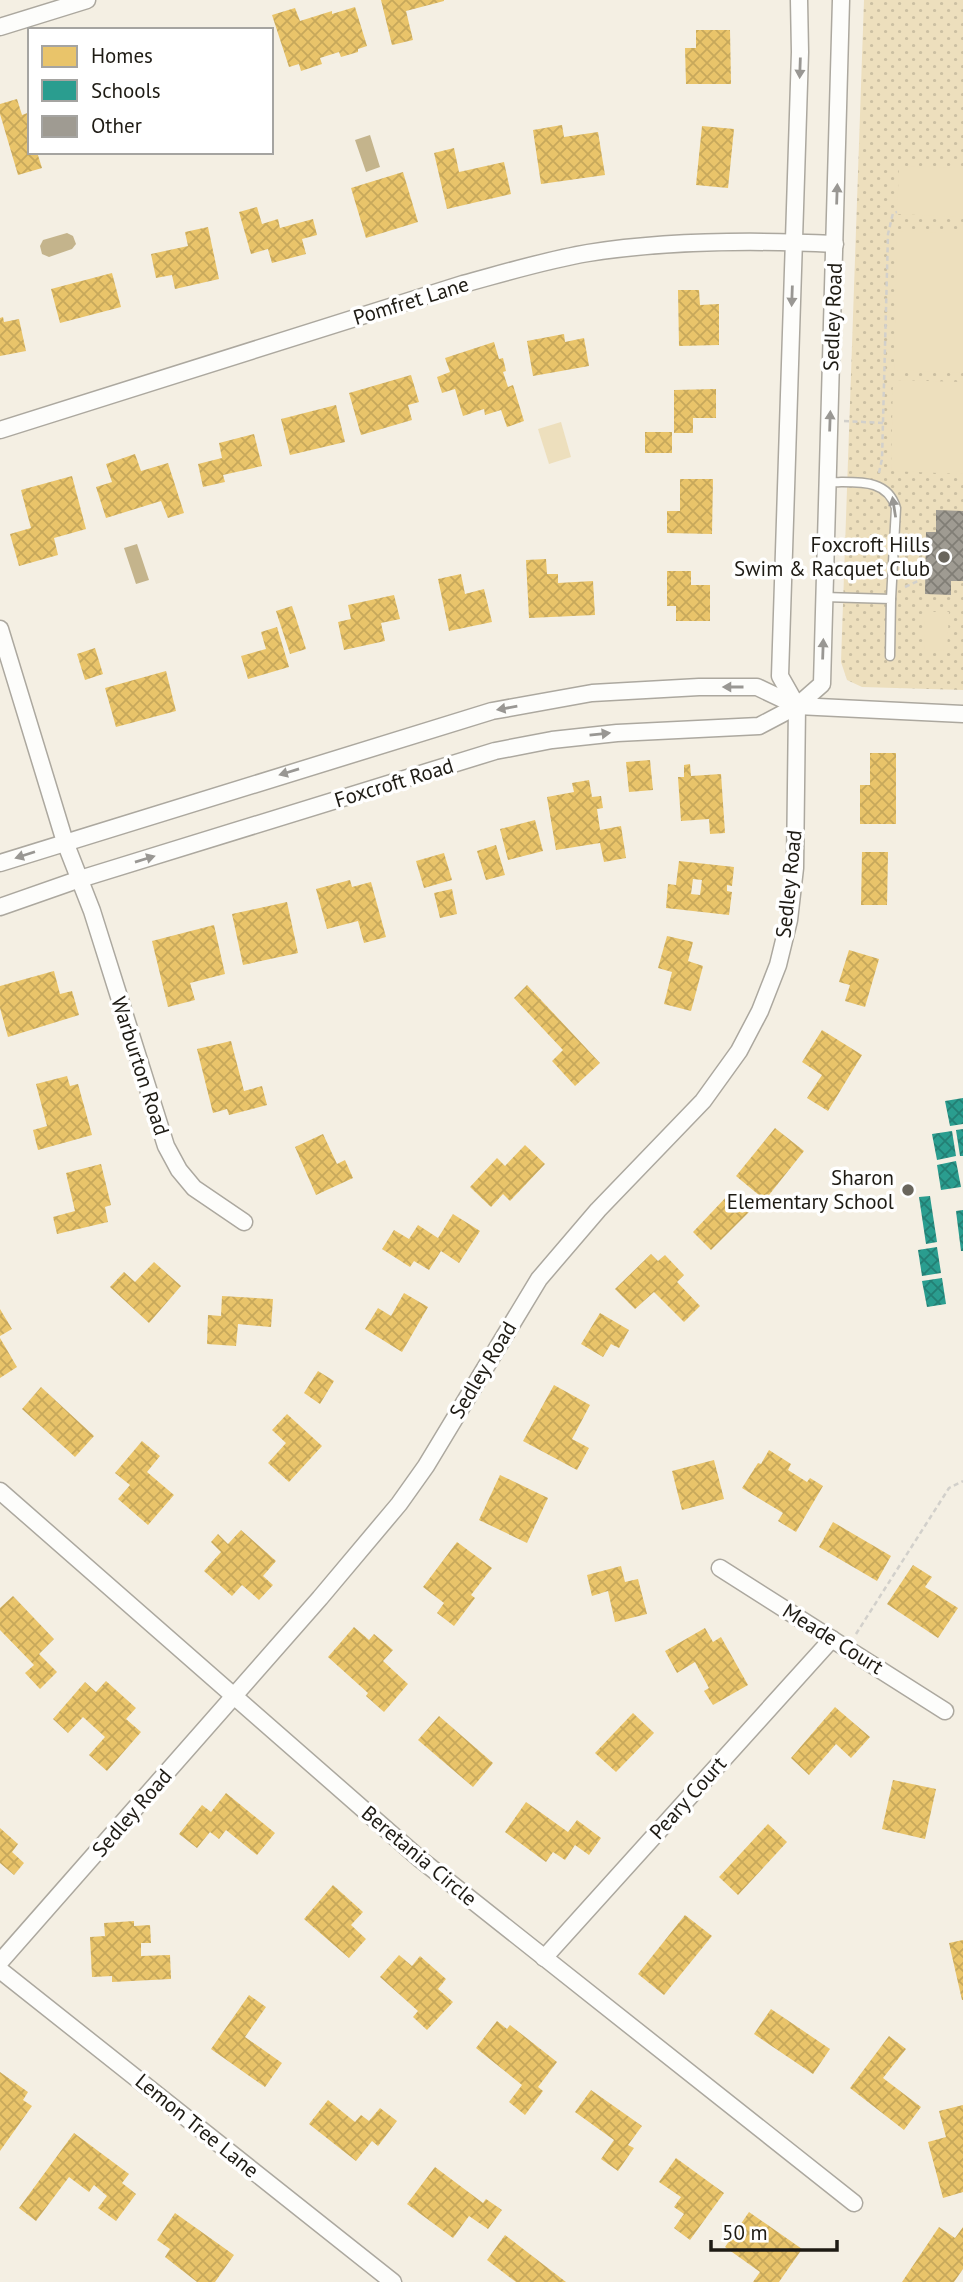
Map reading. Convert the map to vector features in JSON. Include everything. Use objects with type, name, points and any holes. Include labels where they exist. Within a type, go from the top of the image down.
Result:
[{"type":"street","points":[[0,27],[87,0]]},
{"type":"street","name":"Sedley Road","points":[[0,1962],[399,1504],[426,1465],[512,1321],[558,1255],[703,1101],[739,1051],[761,1011],[789,920],[795,868],[797,706],[780,676],[800,52],[799,0]]},
{"type":"street","name":"Sedley Road","points":[[797,706],[822,684],[842,0]]},
{"type":"street","name":"Pomfret Lane","points":[[0,430],[458,285],[533,265],[589,253],[667,244],[835,244]]},
{"type":"street","points":[[0,629],[65,842]]},
{"type":"street","name":"Foxcroft Road","points":[[0,863],[492,711],[592,693],[699,687],[757,687],[797,706],[963,715]]},
{"type":"street","name":"Foxcroft Road","points":[[0,907],[80,879],[495,751],[552,740],[617,733],[759,726],[797,706]]},
{"type":"street","name":"Warburton Road","points":[[65,842],[95,920],[166,1146],[179,1170],[194,1188],[244,1222]]},
{"type":"street","name":"Beretania Circle","points":[[0,1491],[420,1859],[854,2203]]},
{"type":"street","name":"Meade Court","points":[[720,1568],[945,1711]]},
{"type":"street","name":"Peary Court","points":[[544,1958],[839,1644]]},
{"type":"street","name":"Lemon Tree Lane","points":[[0,1970],[393,2282]]},
{"type":"lane","points":[[828,482],[883,487],[892,496],[896,508],[890,656]]},
{"type":"lane","points":[[824,597],[891,600]]},
{"type":"path","points":[[878,476],[882,459],[888,233],[893,213],[897,212]]},
{"type":"path","points":[[842,421],[883,423]]},
{"type":"path","points":[[839,1644],[949,1488],[963,1481]]},
{"type":"shaded area","points":[[864,0],[963,0],[963,690],[862,687],[847,680],[841,662]]},
{"type":"shaded area","points":[[370,135],[380,167],[366,172],[355,140]]},
{"type":"shaded area","points":[[899,166],[963,168],[963,217],[897,214]]},
{"type":"shaded area","points":[[897,231],[963,233],[963,373],[894,370]]},
{"type":"shaded area","points":[[67,233],[73,236],[76,244],[72,249],[49,257],[42,254],[40,246],[43,240]]},
{"type":"shaded area","points":[[893,380],[963,382],[963,474],[891,471]]},
{"type":"shaded area","points":[[561,422],[571,457],[549,464],[538,429]]},
{"type":"shaded area","points":[[137,544],[149,580],[136,584],[124,548]]},
{"type":"shaded area","points":[[925,612],[949,612],[947,651],[924,650]]},
{"type":"building: Homes","points":[[381,0],[444,1],[406,11],[413,40],[392,45]]},
{"type":"building: Homes","points":[[355,7],[367,46],[341,57],[339,52],[320,58],[322,64],[301,71],[299,64],[289,67],[272,15],[295,8],[300,21]]},
{"type":"building: Homes","points":[[696,30],[730,30],[731,84],[686,84],[685,48],[696,48]]},
{"type":"building: Homes","points":[[17,99],[22,115],[28,113],[28,154],[38,154],[42,168],[18,175],[0,114],[0,104]]},
{"type":"building: Homes","points":[[562,125],[564,137],[598,132],[605,175],[541,184],[533,130]]},
{"type":"building: Homes","points":[[702,126],[734,129],[728,188],[696,185]]},
{"type":"building: Homes","points":[[454,148],[459,172],[504,162],[511,194],[447,209],[434,153]]},
{"type":"building: Homes","points":[[403,172],[418,222],[366,238],[351,188]]},
{"type":"building: Homes","points":[[257,207],[262,224],[278,219],[280,228],[313,219],[317,235],[302,239],[306,254],[272,263],[268,249],[251,254],[239,212]]},
{"type":"building: Homes","points":[[208,227],[219,279],[175,289],[172,275],[156,278],[151,254],[188,246],[185,232]]},
{"type":"building: Homes","points":[[112,273],[121,307],[60,323],[51,289]]},
{"type":"building: Homes","points":[[678,290],[699,290],[700,305],[719,304],[719,345],[679,346]]},
{"type":"building: Homes","points":[[3,317],[4,322],[19,319],[26,351],[0,356],[0,318]]},
{"type":"building: Homes","points":[[564,334],[565,342],[584,338],[589,366],[533,376],[527,341]]},
{"type":"building: Homes","points":[[494,342],[499,359],[503,358],[506,371],[503,372],[508,387],[513,385],[524,421],[507,427],[501,410],[485,415],[484,409],[463,416],[455,389],[442,393],[437,377],[450,372],[445,358]]},
{"type":"building: Homes","points":[[411,375],[419,402],[408,405],[412,420],[361,435],[349,393]]},
{"type":"building: Homes","points":[[716,389],[716,418],[693,418],[693,433],[674,433],[674,390]]},
{"type":"building: Homes","points":[[336,405],[345,442],[290,455],[281,419]]},
{"type":"building: Homes","points":[[645,432],[672,432],[672,453],[645,453]]},
{"type":"building: Homes","points":[[254,434],[262,466],[223,475],[225,482],[203,487],[198,464],[222,458],[219,443]]},
{"type":"building: Homes","points":[[135,454],[141,471],[168,463],[184,513],[168,518],[161,501],[106,518],[96,487],[112,482],[106,464]]},
{"type":"building: Homes","points":[[72,476],[86,529],[54,538],[58,555],[19,566],[10,534],[31,528],[21,490]]},
{"type":"building: Homes","points":[[680,479],[713,479],[712,534],[667,533],[667,511],[680,511]]},
{"type":"building: Homes","points":[[546,559],[547,574],[558,574],[558,583],[593,581],[595,615],[529,618],[526,560]]},
{"type":"building: Homes","points":[[667,571],[691,571],[691,585],[710,585],[710,621],[676,621],[676,606],[667,606]]},
{"type":"building: Homes","points":[[461,574],[465,594],[484,589],[492,622],[449,631],[438,579]]},
{"type":"building: Homes","points":[[394,595],[400,619],[381,623],[385,641],[344,650],[338,622],[351,619],[348,605]]},
{"type":"building: Homes","points":[[292,606],[306,649],[290,654],[276,611]]},
{"type":"building: Homes","points":[[277,627],[289,667],[248,679],[241,656],[266,649],[261,632]]},
{"type":"building: Homes","points":[[95,648],[103,674],[85,680],[77,654]]},
{"type":"building: Homes","points":[[166,671],[176,711],[116,727],[105,688]]},
{"type":"building: Homes","points":[[870,753],[896,753],[896,824],[860,824],[860,785],[870,785]]},
{"type":"building: Homes","points":[[650,760],[653,790],[629,792],[626,762]]},
{"type":"building: Homes","points":[[690,764],[691,776],[721,774],[725,833],[710,834],[709,819],[681,821],[678,777],[684,777],[684,765]]},
{"type":"building: Homes","points":[[589,780],[592,797],[601,796],[603,808],[597,809],[600,830],[621,826],[626,858],[604,862],[600,843],[556,850],[547,797],[574,792],[572,783]]},
{"type":"building: Homes","points":[[535,820],[543,851],[508,860],[500,829]]},
{"type":"building: Homes","points":[[496,845],[505,875],[486,880],[477,851]]},
{"type":"building: Homes","points":[[862,852],[888,852],[887,905],[861,905]]},
{"type":"building: Homes","points":[[444,853],[452,880],[424,888],[416,861]]},
{"type":"building: Homes","points":[[679,861],[734,867],[732,886],[727,885],[727,891],[732,892],[729,915],[666,908],[668,884],[676,885]],"holes":[[[693,879],[702,880],[700,895],[691,894]]]},
{"type":"building: Homes","points":[[350,880],[352,887],[371,882],[386,937],[364,943],[358,921],[327,929],[316,889]]},
{"type":"building: Homes","points":[[452,889],[457,914],[440,918],[434,893]]},
{"type":"building: Homes","points":[[287,902],[298,953],[243,965],[232,914]]},
{"type":"building: Homes","points":[[214,925],[225,974],[190,983],[195,1000],[168,1007],[152,941]]},
{"type":"building: Homes","points":[[667,936],[693,942],[688,961],[703,966],[691,1011],[664,1004],[672,972],[658,968]]},
{"type":"building: Homes","points":[[849,950],[879,959],[865,1007],[845,1001],[850,985],[839,982]]},
{"type":"building: Homes","points":[[54,971],[60,994],[72,991],[79,1015],[8,1037],[0,1008],[0,986]]},
{"type":"building: Homes","points":[[527,985],[600,1063],[575,1086],[552,1061],[563,1050],[514,998]]},
{"type":"building: Homes","points":[[822,1030],[862,1055],[828,1111],[807,1098],[822,1075],[802,1062]]},
{"type":"building: Homes","points":[[231,1041],[244,1091],[262,1086],[267,1105],[229,1115],[227,1109],[213,1113],[197,1049]]},
{"type":"building: Homes","points":[[67,1076],[70,1086],[78,1084],[92,1135],[38,1150],[33,1130],[47,1126],[36,1084]]},
{"type":"building: Homes","points":[[775,1128],[804,1151],[765,1200],[736,1176]]},
{"type":"building: Homes","points":[[323,1134],[337,1164],[345,1160],[353,1178],[316,1195],[295,1147]]},
{"type":"building: Homes","points":[[525,1145],[545,1164],[510,1201],[503,1194],[491,1207],[470,1187],[497,1158],[505,1166]]},
{"type":"building: Homes","points":[[101,1164],[111,1205],[105,1207],[108,1222],[57,1234],[53,1217],[75,1211],[66,1173]]},
{"type":"building: Homes","points":[[730,1193],[749,1212],[711,1250],[693,1232]]},
{"type":"building: Homes","points":[[453,1214],[480,1231],[459,1263],[441,1251],[429,1270],[414,1261],[410,1267],[382,1249],[394,1230],[409,1239],[418,1225],[438,1238]]},
{"type":"building: Homes","points":[[651,1254],[658,1261],[665,1255],[684,1275],[677,1282],[700,1306],[684,1322],[654,1292],[635,1309],[615,1289]]},
{"type":"building: Homes","points":[[154,1262],[181,1286],[149,1323],[110,1287],[124,1272],[135,1282]]},
{"type":"building: Homes","points":[[404,1293],[428,1307],[402,1352],[365,1329],[378,1308],[391,1316]]},
{"type":"building: Homes","points":[[222,1296],[273,1299],[271,1327],[238,1324],[236,1346],[207,1344],[208,1315],[221,1316]]},
{"type":"building: Homes","points":[[0,1309],[12,1329],[0,1336]]},
{"type":"building: Homes","points":[[600,1313],[629,1330],[619,1348],[611,1344],[603,1357],[581,1344]]},
{"type":"building: Homes","points":[[0,1338],[17,1367],[0,1378]]},
{"type":"building: Homes","points":[[318,1371],[334,1381],[320,1404],[304,1393]]},
{"type":"building: Homes","points":[[554,1385],[590,1405],[572,1439],[589,1448],[577,1470],[523,1441]]},
{"type":"building: Homes","points":[[41,1387],[94,1436],[75,1457],[22,1409]]},
{"type":"building: Homes","points":[[287,1414],[322,1446],[289,1482],[268,1463],[286,1443],[272,1430]]},
{"type":"building: Homes","points":[[142,1441],[160,1456],[147,1472],[174,1495],[148,1525],[118,1499],[130,1485],[115,1473]]},
{"type":"building: Homes","points":[[769,1450],[791,1464],[788,1470],[807,1482],[810,1478],[823,1486],[796,1532],[778,1521],[783,1513],[742,1488]]},
{"type":"building: Homes","points":[[714,1460],[724,1499],[682,1510],[672,1471]]},
{"type":"building: Homes","points":[[500,1475],[548,1498],[527,1543],[479,1520]]},
{"type":"building: Homes","points":[[833,1522],[891,1556],[877,1581],[819,1547]]},
{"type":"building: Homes","points":[[241,1530],[276,1561],[263,1576],[273,1585],[259,1600],[242,1585],[232,1596],[204,1571],[221,1552],[211,1542],[218,1534],[228,1544]]},
{"type":"building: Homes","points":[[457,1542],[492,1568],[471,1595],[475,1598],[454,1626],[437,1613],[444,1603],[423,1587]]},
{"type":"building: Homes","points":[[913,1565],[932,1577],[925,1587],[958,1608],[938,1638],[887,1604]]},
{"type":"building: Homes","points":[[621,1566],[625,1582],[638,1579],[647,1614],[615,1622],[608,1591],[592,1596],[587,1575]]},
{"type":"building: Homes","points":[[13,1596],[54,1639],[39,1654],[57,1672],[40,1689],[25,1673],[34,1665],[0,1630],[0,1608]]},
{"type":"building: Homes","points":[[354,1627],[369,1640],[374,1634],[393,1650],[383,1661],[408,1684],[384,1712],[366,1696],[368,1693],[328,1657]]},
{"type":"building: Homes","points":[[705,1628],[713,1642],[721,1637],[748,1685],[713,1705],[704,1691],[709,1688],[695,1662],[677,1673],[665,1651]]},
{"type":"building: Homes","points":[[106,1681],[136,1708],[126,1719],[141,1732],[107,1771],[89,1755],[105,1737],[83,1717],[68,1733],[53,1719],[85,1682],[96,1692]]},
{"type":"building: Homes","points":[[835,1707],[870,1737],[851,1758],[836,1744],[809,1775],[791,1758]]},
{"type":"building: Homes","points":[[633,1713],[654,1733],[616,1772],[595,1753]]},
{"type":"building: Homes","points":[[439,1716],[493,1763],[473,1787],[418,1740]]},
{"type":"building: Homes","points":[[893,1780],[936,1789],[925,1839],[882,1829]]},
{"type":"building: Homes","points":[[226,1793],[275,1833],[257,1855],[226,1830],[219,1839],[210,1832],[197,1848],[179,1834],[202,1805],[211,1812]]},
{"type":"building: Homes","points":[[526,1802],[568,1832],[577,1820],[601,1838],[589,1855],[575,1845],[565,1860],[553,1852],[546,1862],[505,1832]]},
{"type":"building: Homes","points":[[768,1824],[787,1842],[738,1895],[719,1877]]},
{"type":"building: Homes","points":[[0,1828],[18,1844],[12,1852],[24,1863],[14,1875],[0,1863]]},
{"type":"building: Homes","points":[[333,1885],[363,1912],[351,1925],[366,1939],[349,1958],[304,1919]]},
{"type":"building: Homes","points":[[685,1915],[712,1936],[664,1995],[638,1974]]},
{"type":"building: Homes","points":[[134,1921],[134,1926],[150,1925],[151,1943],[141,1943],[141,1956],[170,1955],[171,1979],[112,1982],[112,1976],[92,1977],[90,1937],[105,1936],[104,1923]]},
{"type":"building: Homes","points":[[963,1940],[963,2000],[962,2000],[949,1943]]},
{"type":"building: Homes","points":[[399,1955],[412,1966],[420,1956],[446,1979],[438,1989],[453,2002],[427,2030],[413,2017],[418,2011],[380,1977]]},
{"type":"building: Homes","points":[[249,1995],[266,2007],[245,2037],[282,2063],[265,2087],[211,2049]]},
{"type":"building: Homes","points":[[771,2009],[830,2049],[813,2074],[754,2034]]},
{"type":"building: Homes","points":[[497,2021],[507,2029],[510,2025],[557,2062],[538,2087],[543,2091],[525,2115],[509,2102],[522,2085],[476,2048]]},
{"type":"building: Homes","points":[[889,2036],[906,2049],[883,2078],[921,2107],[904,2130],[850,2088]]},
{"type":"building: Homes","points":[[0,2072],[28,2092],[23,2100],[32,2106],[0,2151]]},
{"type":"building: Homes","points":[[591,2090],[642,2126],[628,2145],[634,2148],[618,2171],[601,2159],[614,2140],[575,2112]]},
{"type":"building: Homes","points":[[328,2100],[355,2122],[361,2115],[369,2121],[380,2108],[397,2121],[378,2146],[372,2141],[356,2161],[309,2124]]},
{"type":"building: Homes","points":[[963,2105],[963,2192],[943,2198],[928,2142],[946,2137],[939,2111]]},
{"type":"building: Homes","points":[[74,2133],[129,2174],[122,2183],[136,2194],[116,2221],[98,2208],[107,2196],[94,2185],[89,2192],[69,2177],[36,2221],[19,2208]]},
{"type":"building: Homes","points":[[676,2158],[724,2193],[690,2240],[674,2228],[684,2214],[674,2207],[681,2197],[659,2182]]},
{"type":"building: Homes","points":[[435,2167],[483,2203],[486,2199],[502,2210],[488,2229],[469,2216],[453,2238],[407,2204]]},
{"type":"building: Homes","points":[[749,2212],[802,2249],[779,2282],[753,2282],[760,2272],[725,2247]]},
{"type":"building: Homes","points":[[175,2213],[234,2255],[215,2282],[197,2282],[165,2257],[170,2249],[157,2240]]},
{"type":"building: Homes","points":[[939,2227],[955,2238],[963,2227],[963,2269],[954,2282],[902,2282]]},
{"type":"building: Homes","points":[[505,2235],[566,2282],[516,2282],[487,2260]]},
{"type":"building: Schools","points":[[963,1098],[963,1124],[950,1126],[945,1101]]},
{"type":"building: Schools","points":[[963,1129],[963,1156],[960,1156],[956,1130]]},
{"type":"building: Schools","points":[[952,1131],[956,1156],[937,1160],[932,1134]]},
{"type":"building: Schools","points":[[956,1161],[961,1187],[941,1190],[937,1165]]},
{"type":"building: Schools","points":[[930,1196],[937,1242],[926,1244],[919,1197]]},
{"type":"building: Schools","points":[[963,1210],[963,1251],[961,1251],[956,1211]]},
{"type":"building: Schools","points":[[937,1247],[941,1273],[922,1276],[918,1250]]},
{"type":"building: Schools","points":[[942,1278],[946,1304],[927,1307],[922,1281]]},
{"type":"building: Other","name":"Foxcroft Hills Swim & Racquet Club","points":[[936,510],[963,511],[963,581],[951,581],[951,595],[925,594],[926,532],[936,532]]},
{"type":"place","name":"Foxcroft Hills Swim & Racquet Club","points":[[944,557]]},
{"type":"place","name":"Sharon Elementary School","points":[[908,1190]]}]
